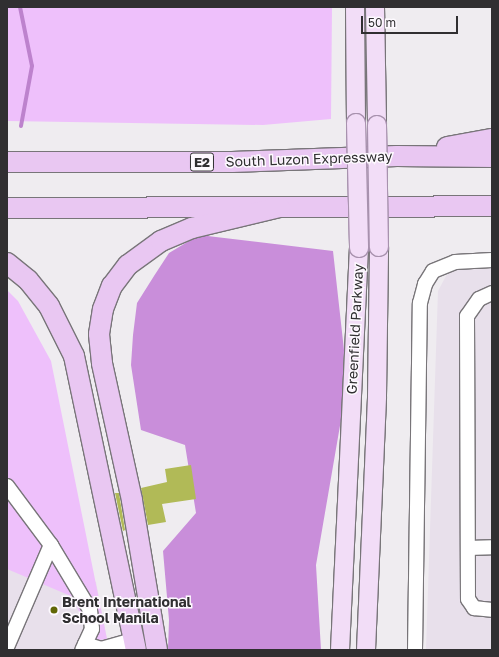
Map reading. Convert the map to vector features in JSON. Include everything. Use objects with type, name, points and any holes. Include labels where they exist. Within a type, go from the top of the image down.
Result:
[{"type":"highway","points":[[397,156],[492,139]]},
{"type":"highway","name":"South Luzon Expressway","points":[[7,162],[232,162],[397,156],[492,157]]},
{"type":"highway","points":[[7,208],[492,206]]},
{"type":"highway","points":[[157,650],[132,500],[102,363],[99,334],[103,309],[119,275],[139,255],[156,244],[192,228],[280,207]]},
{"type":"highway","points":[[7,263],[28,280],[49,306],[74,356],[134,645]]},
{"type":"main road","name":"Greenfield Parkway","points":[[340,650],[359,248],[355,7]]},
{"type":"main road","name":"Greenfield Parkway","points":[[366,650],[377,410],[380,247],[375,7]]},
{"type":"street","points":[[415,650],[420,303],[425,284],[433,271],[455,262],[492,260]]},
{"type":"street","points":[[492,293],[479,299],[467,316],[468,599],[474,608],[492,610]]},
{"type":"street","points":[[7,486],[51,545],[90,610],[92,629],[83,647],[101,649],[134,645]]},
{"type":"street","points":[[7,647],[51,545]]},
{"type":"street","points":[[468,548],[492,547]]},
{"type":"shaded area","points":[[7,7],[332,7],[331,119],[263,125],[7,121]]},
{"type":"shaded area","points":[[199,235],[333,251],[344,350],[342,414],[316,565],[321,650],[168,650],[169,620],[163,551],[196,513],[185,445],[141,430],[131,365],[133,335],[137,303],[169,253]]},
{"type":"shaded area","points":[[454,269],[492,269],[492,650],[426,650],[438,291],[446,276]]},
{"type":"shaded area","points":[[7,290],[18,301],[51,361],[107,639],[91,641],[73,597],[7,569]]},
{"type":"shaded area","name":"Brent International School Manila","points":[[7,547],[96,582],[109,650],[7,650]]},
{"type":"building","points":[[191,465],[196,499],[162,504],[166,522],[148,525],[141,488],[167,482],[165,469]]},
{"type":"building","points":[[115,493],[119,493],[125,530],[123,531]]},
{"type":"waterway","points":[[20,7],[32,66],[21,126]]},
{"type":"place","name":"Brent International School Manila","points":[[54,610]]}]
